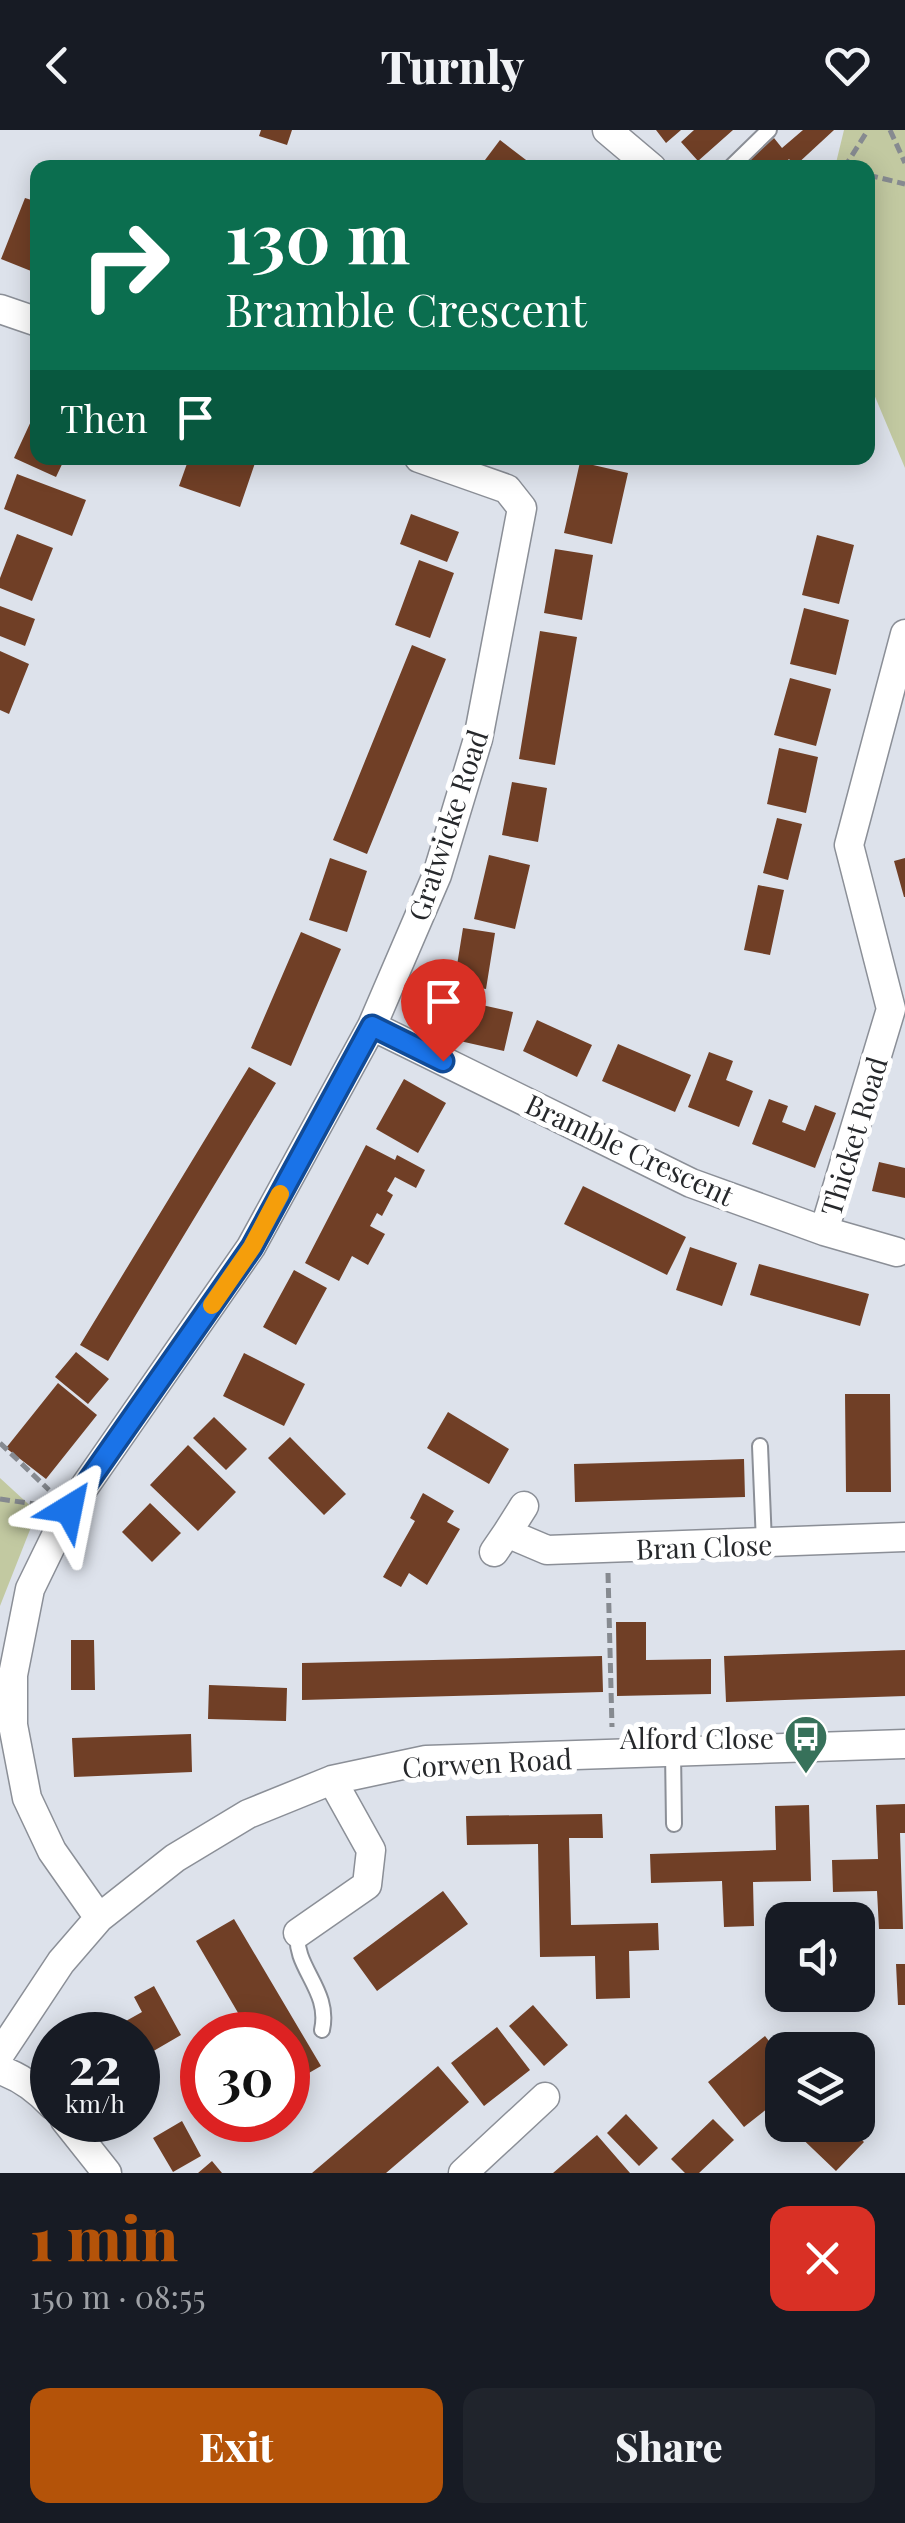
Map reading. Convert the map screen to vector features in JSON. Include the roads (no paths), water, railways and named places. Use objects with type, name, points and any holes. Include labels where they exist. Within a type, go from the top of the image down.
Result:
[{"type":"street","points":[[607,130],[643,160]]},
{"type":"street","points":[[1,315],[30,320]]},
{"type":"street","name":"Gratwicke Road","points":[[99,1918],[52,1851],[27,1798],[12,1724],[13,1675],[30,1589],[69,1509],[252,1247],[372,1026],[437,875],[478,739],[522,508],[507,489],[438,465]]},
{"type":"street","name":"Thicket Road","points":[[824,1231],[891,1008],[849,845],[905,634]]},
{"type":"street","name":"Bramble Crescent","points":[[372,1026],[691,1183],[824,1231],[897,1252]]},
{"type":"street","name":"Bran Close","points":[[524,1506],[500,1542],[547,1550],[905,1538]]},
{"type":"street","name":"Corwen Road","points":[[0,2054],[61,1962],[99,1918],[175,1858],[248,1814],[332,1780],[426,1760],[905,1744]]},
{"type":"street","points":[[298,1933],[367,1885],[370,1850],[332,1780]]},
{"type":"street","points":[[0,2070],[30,2086]]},
{"type":"street","points":[[463,2173],[544,2097]]},
{"type":"street","points":[[82,2142],[107,2173]]},
{"type":"lane","points":[[738,160],[769,130]]},
{"type":"lane","points":[[760,1446],[764,1544]]},
{"type":"lane","points":[[673,1750],[674,1824]]},
{"type":"lane","points":[[298,1933],[298,1946],[325,2010],[322,2030]]},
{"type":"place","name":"Alford Close","points":[[806,1775]]}]
